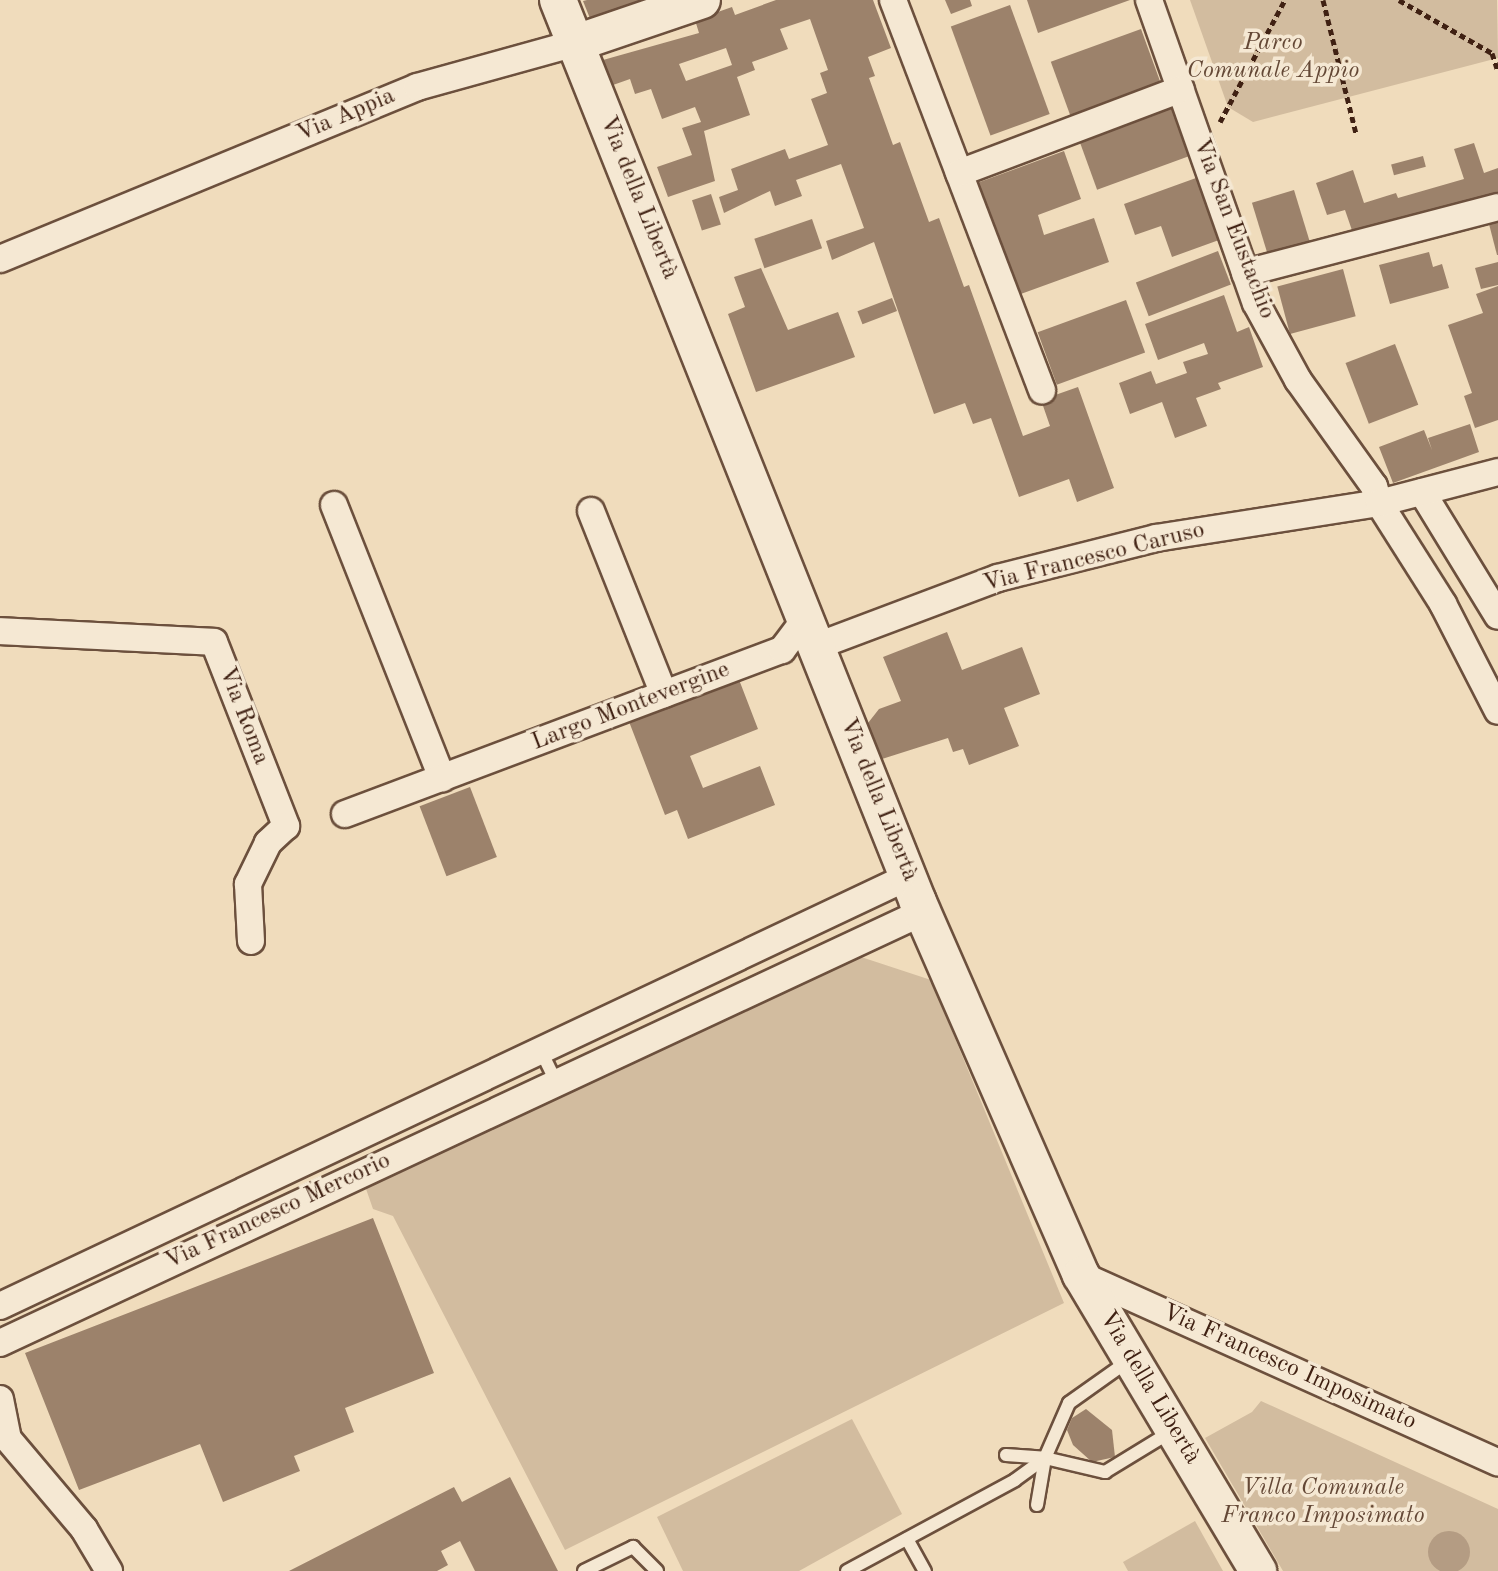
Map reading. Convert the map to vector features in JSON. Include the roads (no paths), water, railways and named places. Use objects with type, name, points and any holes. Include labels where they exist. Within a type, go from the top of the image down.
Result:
[{"type":"main road","name":"Via della Libertà","points":[[558,0],[908,877],[1081,1275],[1258,1571]]},
{"type":"main road","name":"Via Appia","points":[[576,43],[702,0]]},
{"type":"street","points":[[893,0],[1042,391]]},
{"type":"street","name":"Via San Eustachio","points":[[1149,0],[1245,273],[1298,380],[1366,473],[1379,503],[1443,604],[1498,711]]},
{"type":"street","name":"Via Appia","points":[[0,259],[417,87],[576,43]]},
{"type":"street","points":[[959,173],[1181,89]]},
{"type":"street","points":[[1245,273],[1498,207]]},
{"type":"street","points":[[1379,503],[1498,472]]},
{"type":"street","points":[[1422,492],[1498,616]]},
{"type":"street","name":"Via Francesco Caruso","points":[[811,632],[998,578],[1156,538],[1379,503]]},
{"type":"street","points":[[334,505],[442,778]]},
{"type":"street","points":[[591,511],[664,694]]},
{"type":"street","name":"Via Roma","points":[[0,631],[214,642],[286,826],[268,843],[248,884],[251,941]]},
{"type":"street","name":"Largo Montevergine","points":[[345,814],[782,650],[811,632]]},
{"type":"street","name":"Via Francesco Mercorio","points":[[0,1306],[542,1053],[908,877]]},
{"type":"street","name":"Via Francesco Mercorio","points":[[0,1343],[923,912]]},
{"type":"street","name":"Via Francesco Imposimato","points":[[1081,1275],[1498,1462]]},
{"type":"street","points":[[0,1399],[4,1441],[84,1529],[109,1571]]},
{"type":"lane","points":[[542,1053],[556,1082]]},
{"type":"lane","points":[[1037,1505],[1045,1458],[1069,1403],[1132,1359]]},
{"type":"lane","points":[[1006,1455],[1045,1458],[1105,1472],[1174,1430]]},
{"type":"lane","points":[[852,1570],[1015,1480],[1045,1458]]},
{"type":"lane","points":[[907,1539],[925,1571]]},
{"type":"lane","points":[[584,1571],[633,1547],[657,1571]]},
{"type":"park label","name":"Parco Comunale Appio","points":[[1273,58]]},
{"type":"park label","name":"Villa Comunale Franco Imposimato","points":[[1323,1503]]}]
